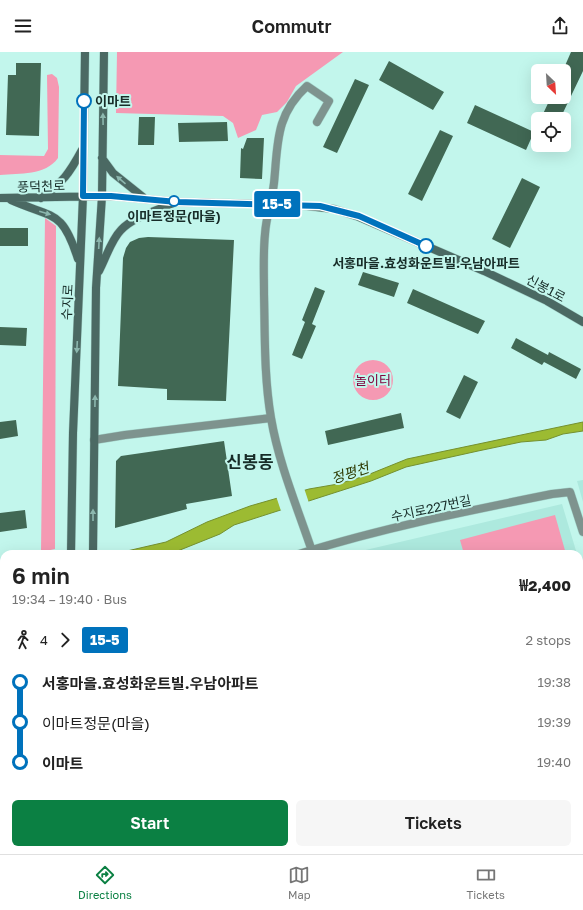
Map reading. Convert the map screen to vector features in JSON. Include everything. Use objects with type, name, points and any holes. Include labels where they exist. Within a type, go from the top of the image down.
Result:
[{"type":"main road","name":"수지로","points":[[71,550],[73,433],[83,196],[85,52]]},
{"type":"main road","points":[[93,550],[97,275],[102,196],[104,52]]},
{"type":"main road","points":[[41,198],[60,184],[70,174],[84,148]]},
{"type":"main road","points":[[102,158],[113,173],[144,198]]},
{"type":"main road","name":"신봉1로","points":[[83,196],[144,198],[177,202],[270,203],[320,206],[359,216],[518,286],[583,322]]},
{"type":"main road","name":"풍덕천로","points":[[0,198],[9,199],[83,196]]},
{"type":"main road","points":[[9,199],[32,209],[51,214],[62,222],[73,243],[80,266]]},
{"type":"main road","points":[[97,275],[113,241],[121,230],[133,221],[177,202]]},
{"type":"street","points":[[311,550],[287,478],[271,418],[264,320],[265,234],[274,184],[280,127],[292,101],[307,86],[329,101],[317,122]]},
{"type":"street","points":[[94,440],[271,418]]},
{"type":"street","name":"수지로227번길","points":[[319,550],[421,521],[552,494],[570,492],[583,532]]},
{"type":"shaded area","name":"정평천","points":[[583,422],[583,431],[563,434],[546,440],[521,442],[406,467],[371,481],[234,525],[220,534],[180,550],[131,550],[166,542],[207,522],[250,506],[309,489],[338,484],[365,476],[407,459]]},
{"type":"shaded area","points":[[583,480],[583,502],[577,481]]},
{"type":"shaded area","points":[[562,504],[576,550],[366,550]]},
{"type":"green space","points":[[117,52],[343,52],[296,86],[287,102],[277,112],[262,115],[256,130],[238,138],[233,123],[223,116],[116,113]]},
{"type":"green space","points":[[52,74],[57,78],[59,87],[58,158],[53,164],[39,171],[0,175],[0,155],[44,156],[48,149],[47,75]]},
{"type":"green space","points":[[45,218],[56,226],[55,549],[41,550]]},
{"type":"green space","name":"놀이터","points":[[377,360],[384,363],[390,369],[393,380],[392,388],[384,397],[377,400],[369,400],[362,397],[354,388],[353,376],[356,369],[365,361]]},
{"type":"green space","points":[[555,515],[565,550],[463,550],[460,540]]},
{"type":"pier","points":[[304,488],[309,503],[281,511],[276,496]]},
{"type":"building","points":[[571,52],[583,52],[583,71],[571,96],[571,64],[566,64]]},
{"type":"building","points":[[389,61],[444,92],[433,110],[379,80]]},
{"type":"building","points":[[16,63],[41,63],[39,136],[6,135],[8,75],[16,75]]},
{"type":"building","points":[[355,79],[369,85],[337,153],[323,147]]},
{"type":"building","points":[[548,104],[567,104],[563,112],[544,112]]},
{"type":"building","points":[[475,105],[531,131],[531,139],[526,150],[467,123]]},
{"type":"building","points":[[139,117],[155,117],[154,145],[138,145]]},
{"type":"building","points":[[227,122],[228,141],[179,142],[178,123]]},
{"type":"building","points":[[440,130],[453,136],[422,201],[408,194]]},
{"type":"building","points":[[247,138],[264,138],[262,179],[240,178],[241,148],[243,149]]},
{"type":"building","points":[[522,178],[540,187],[510,248],[492,239]]},
{"type":"building","points":[[0,228],[28,228],[28,246],[0,246]]},
{"type":"building","points":[[139,238],[234,240],[226,401],[167,400],[167,389],[118,386],[123,258],[126,248],[130,242]]},
{"type":"building","points":[[363,272],[399,283],[394,297],[358,285]]},
{"type":"building","points":[[315,287],[325,291],[312,324],[316,326],[302,359],[292,355],[305,322],[302,320]]},
{"type":"building","points":[[413,289],[485,321],[478,334],[407,303]]},
{"type":"building","points":[[0,327],[27,328],[26,346],[0,345]]},
{"type":"building","points":[[516,338],[548,355],[549,352],[581,369],[576,379],[544,362],[542,365],[511,348]]},
{"type":"building","points":[[464,375],[478,382],[460,419],[446,412]]},
{"type":"building","points":[[401,413],[404,428],[328,445],[325,431]]},
{"type":"building","points":[[16,420],[18,436],[0,439],[0,422]]},
{"type":"building","points":[[224,441],[232,496],[186,504],[187,509],[115,528],[116,461],[121,456]]},
{"type":"building","points":[[25,510],[27,528],[0,532],[0,513]]},
{"type":"bus line","name":"15-5","points":[[84,101],[83,196],[144,198],[177,202],[270,203],[320,206],[359,216],[426,246]]},
{"type":"place","name":"이마트","points":[[84,101]]},
{"type":"place","name":"이마트정문(마을)","points":[[174,201]]},
{"type":"place","name":"서홍마을.효성화운트빌.우남아파트","points":[[426,246]]},
{"type":"district","name":"신봉동","points":[[250,462]]}]
